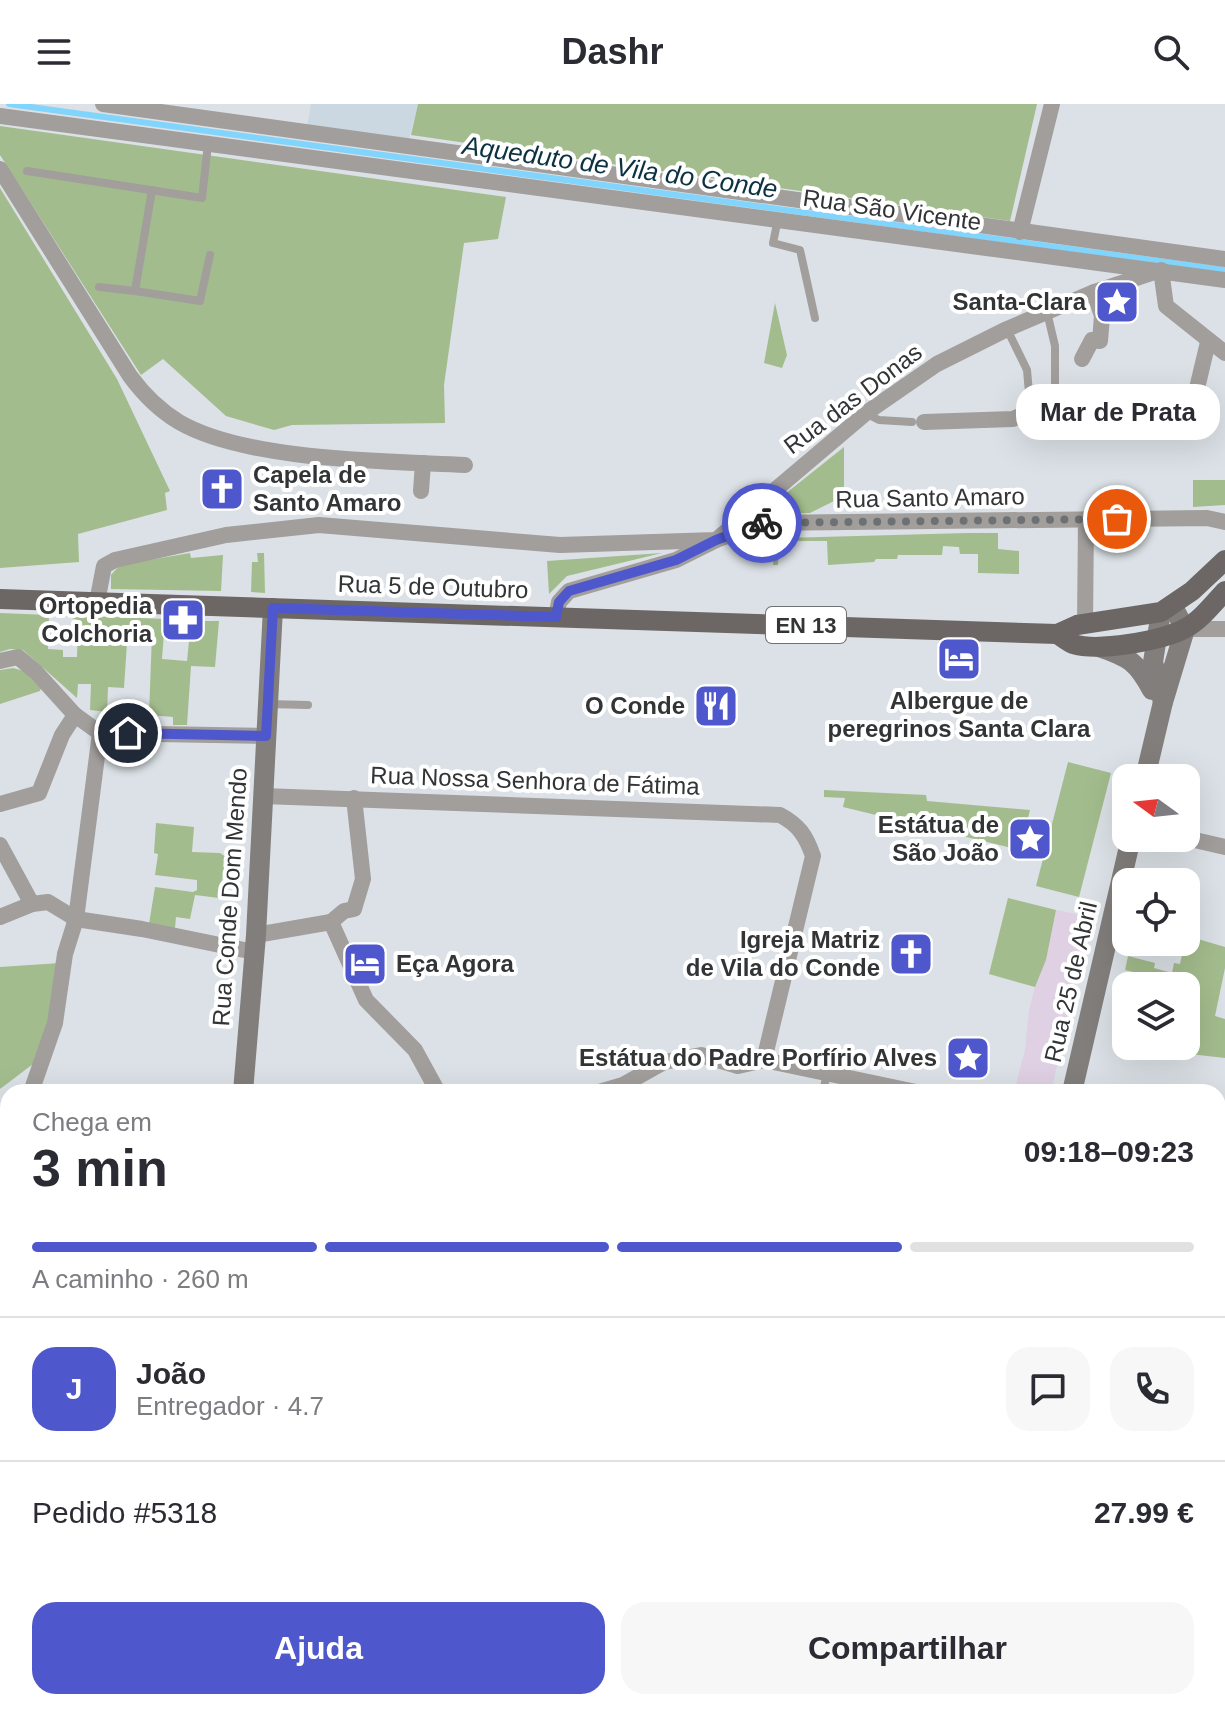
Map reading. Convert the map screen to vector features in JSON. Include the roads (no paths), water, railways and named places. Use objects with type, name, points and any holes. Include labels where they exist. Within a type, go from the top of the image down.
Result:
[{"type":"main road","name":"Rua 5 de Outubro","points":[[0,599],[1057,634],[1166,608],[1192,591],[1225,560]]},
{"type":"main road","name":"Rua 5 de Outubro","points":[[1057,634],[1073,644],[1098,647],[1157,638],[1185,629],[1225,591]]},
{"type":"street","name":"Rua São Vicente","points":[[103,104],[1219,257]]},
{"type":"street","points":[[1020,232],[1052,104]]},
{"type":"street","name":"Rua São Vicente","points":[[0,116],[1217,279]]},
{"type":"street","points":[[0,169],[130,376],[151,403],[181,423],[214,436],[285,452],[465,465]]},
{"type":"street","points":[[1217,279],[1219,257],[1225,240]]},
{"type":"street","points":[[1161,270],[1166,306],[1225,353]]},
{"type":"street","name":"Rua das Donas","points":[[556,617],[559,602],[569,591],[676,560],[716,540],[876,420],[937,364],[1007,329],[1094,292],[1161,270]]},
{"type":"street","points":[[1082,359],[1092,340],[1100,341],[1102,316],[1094,292]]},
{"type":"street","points":[[1189,422],[1208,342]]},
{"type":"street","points":[[918,422],[1013,419],[1026,413],[1030,404]]},
{"type":"street","points":[[421,491],[423,463]]},
{"type":"street","name":"Rua Santo Amaro","points":[[97,602],[104,566],[115,560],[226,535],[319,525],[560,545],[716,540],[762,523],[1207,518],[1225,522]]},
{"type":"street","points":[[1085,625],[1086,520]]},
{"type":"street","name":"Rua Conde Dom Mendo","points":[[244,1084],[255,943],[273,608]]},
{"type":"street","points":[[1148,764],[1185,629],[1166,608]]},
{"type":"street","points":[[1163,702],[1153,662],[1166,608]]},
{"type":"street","name":"Rua 5 de Outubro","points":[[1185,629],[1225,629]]},
{"type":"street","points":[[1098,647],[1125,656],[1141,668],[1163,702]]},
{"type":"street","points":[[0,661],[18,657],[75,715],[100,733],[266,736]]},
{"type":"street","points":[[0,804],[39,793],[62,735],[75,715]]},
{"type":"street","points":[[34,1084],[55,1023],[65,954],[76,919],[100,733]]},
{"type":"street","name":"Rua Nossa Senhora de Fátima","points":[[263,796],[780,815],[799,828],[813,856],[764,1060]]},
{"type":"street","points":[[0,917],[32,904],[48,902],[76,919],[255,943],[331,922],[344,911],[354,909],[363,879],[354,798]]},
{"type":"street","points":[[1200,841],[1225,847]]},
{"type":"street","points":[[4,852],[32,904]]},
{"type":"street","name":"Rua 25 de Abril","points":[[1074,1084],[1128,852]]},
{"type":"street","points":[[331,922],[366,1000],[415,1050],[434,1084]]},
{"type":"street","points":[[631,1084],[649,1068],[690,1056],[714,1057],[738,1066],[764,1060],[879,1084]]},
{"type":"lane","points":[[27,171],[202,198],[208,143]]},
{"type":"lane","points":[[135,291],[152,190]]},
{"type":"lane","points":[[779,219],[773,243],[800,250],[815,318]]},
{"type":"lane","points":[[99,287],[200,301],[210,255]]},
{"type":"lane","points":[[1047,312],[1055,346],[1055,403]]},
{"type":"lane","points":[[1007,329],[1027,370],[1030,404]]},
{"type":"lane","points":[[876,420],[918,422]]},
{"type":"lane","points":[[267,704],[308,705]]},
{"type":"lane","points":[[825,1084],[827,1073]]},
{"type":"waterway","name":"Aqueduto de Vila do Conde","points":[[9,104],[1225,270]]},
{"type":"place","name":"Santa-Clara","points":[[1117,302]]},
{"type":"place","name":"Capela de Santo Amaro","points":[[222,489]]},
{"type":"place","name":"Mar de Prata","points":[[1117,519]]},
{"type":"place","name":"Ortopedia Colchoria","points":[[183,620]]},
{"type":"place","name":"Albergue de peregrinos Santa Clara","points":[[959,659]]},
{"type":"place","name":"O Conde","points":[[716,706]]},
{"type":"place","name":"Estátua de São João","points":[[1030,839]]},
{"type":"place","name":"Igreja Matriz de Vila do Conde","points":[[911,954]]},
{"type":"place","name":"Eça Agora","points":[[365,964]]},
{"type":"place","name":"Estátua do Padre Porfírio Alves","points":[[968,1058]]}]
